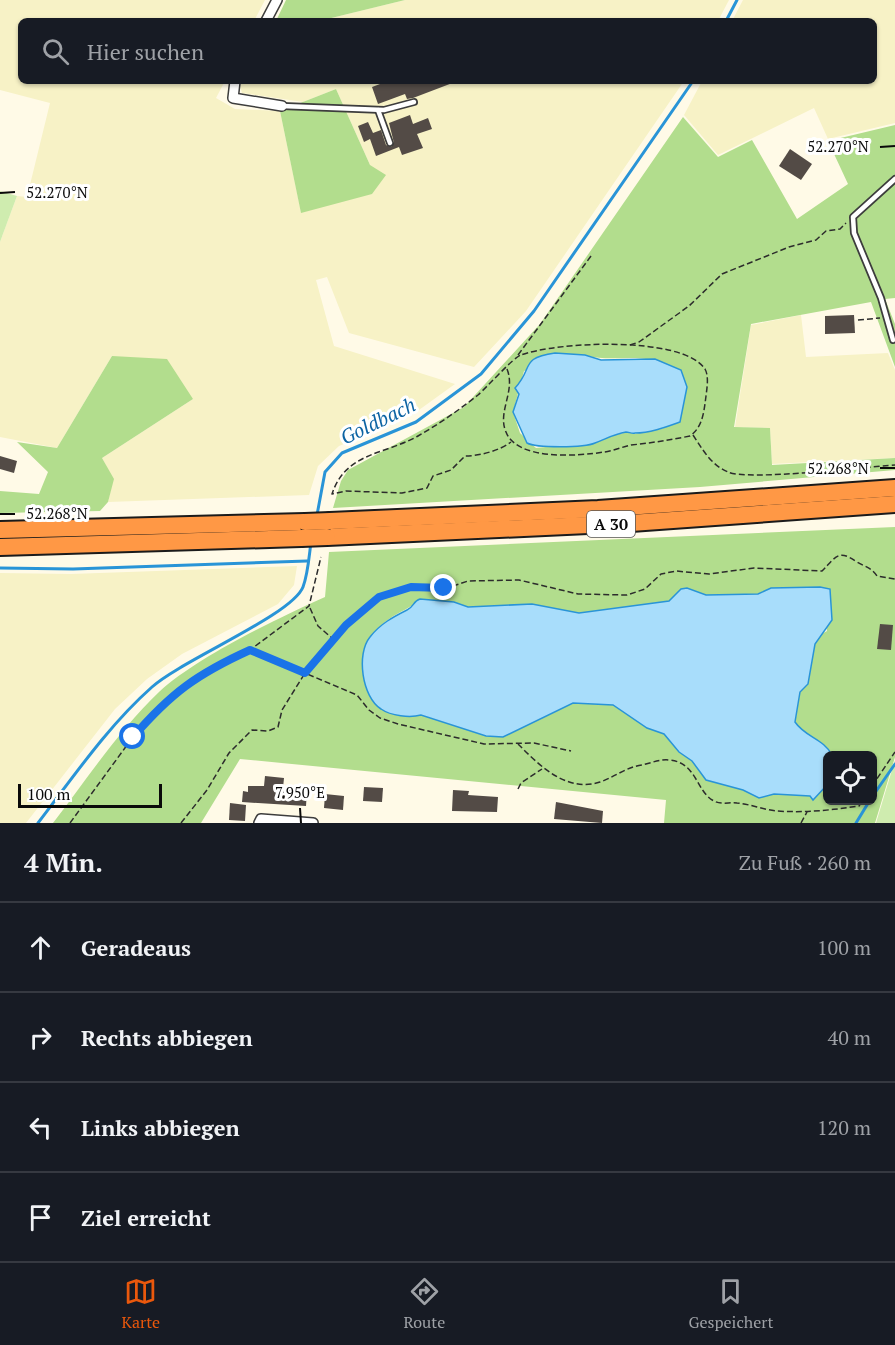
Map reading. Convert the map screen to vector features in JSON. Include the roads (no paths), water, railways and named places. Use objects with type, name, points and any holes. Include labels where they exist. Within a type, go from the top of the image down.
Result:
[{"type":"highway","name":"A 30","points":[[0,547],[303,530],[330,520],[598,509],[895,488]]},
{"type":"highway","name":"A 30","points":[[0,530],[303,530],[327,537],[631,523],[895,504]]},
{"type":"street","points":[[268,18],[277,0]]},
{"type":"street","points":[[235,84],[233,99],[282,106]]},
{"type":"street","points":[[259,823],[261,819],[312,823]]},
{"type":"lane","points":[[282,106],[378,110],[414,102]]},
{"type":"lane","points":[[378,110],[390,143]]},
{"type":"lane","points":[[893,340],[887,318],[854,233],[853,216],[895,179]]},
{"type":"water","points":[[555,353],[585,355],[601,360],[655,359],[681,370],[687,387],[680,422],[646,432],[626,432],[614,435],[589,445],[550,447],[527,443],[513,412],[519,394],[515,388],[532,361]]},
{"type":"water","points":[[820,587],[830,589],[832,620],[815,644],[808,684],[800,692],[795,722],[830,751],[823,751],[823,789],[813,800],[810,796],[774,794],[759,798],[743,790],[706,780],[692,761],[679,752],[664,734],[647,728],[613,705],[573,703],[503,737],[486,736],[421,715],[401,716],[385,711],[374,703],[365,685],[363,654],[370,637],[382,625],[409,609],[420,599],[454,602],[468,607],[532,604],[579,613],[669,601],[681,589],[687,588],[706,595],[758,594],[771,588]]},
{"type":"waterway","name":"Goldbach","points":[[728,18],[737,0]]},
{"type":"waterway","name":"Goldbach","points":[[317,515],[325,472],[342,453],[416,422],[481,374],[534,311],[691,84]]},
{"type":"waterway","name":"Goldbach","points":[[38,823],[106,735],[152,687],[279,611],[295,598],[305,582],[311,542]]},
{"type":"waterway","points":[[0,568],[73,569],[307,561]]},
{"type":"waterway","points":[[877,790],[895,764]]},
{"type":"waterway","points":[[856,823],[867,805]]}]
